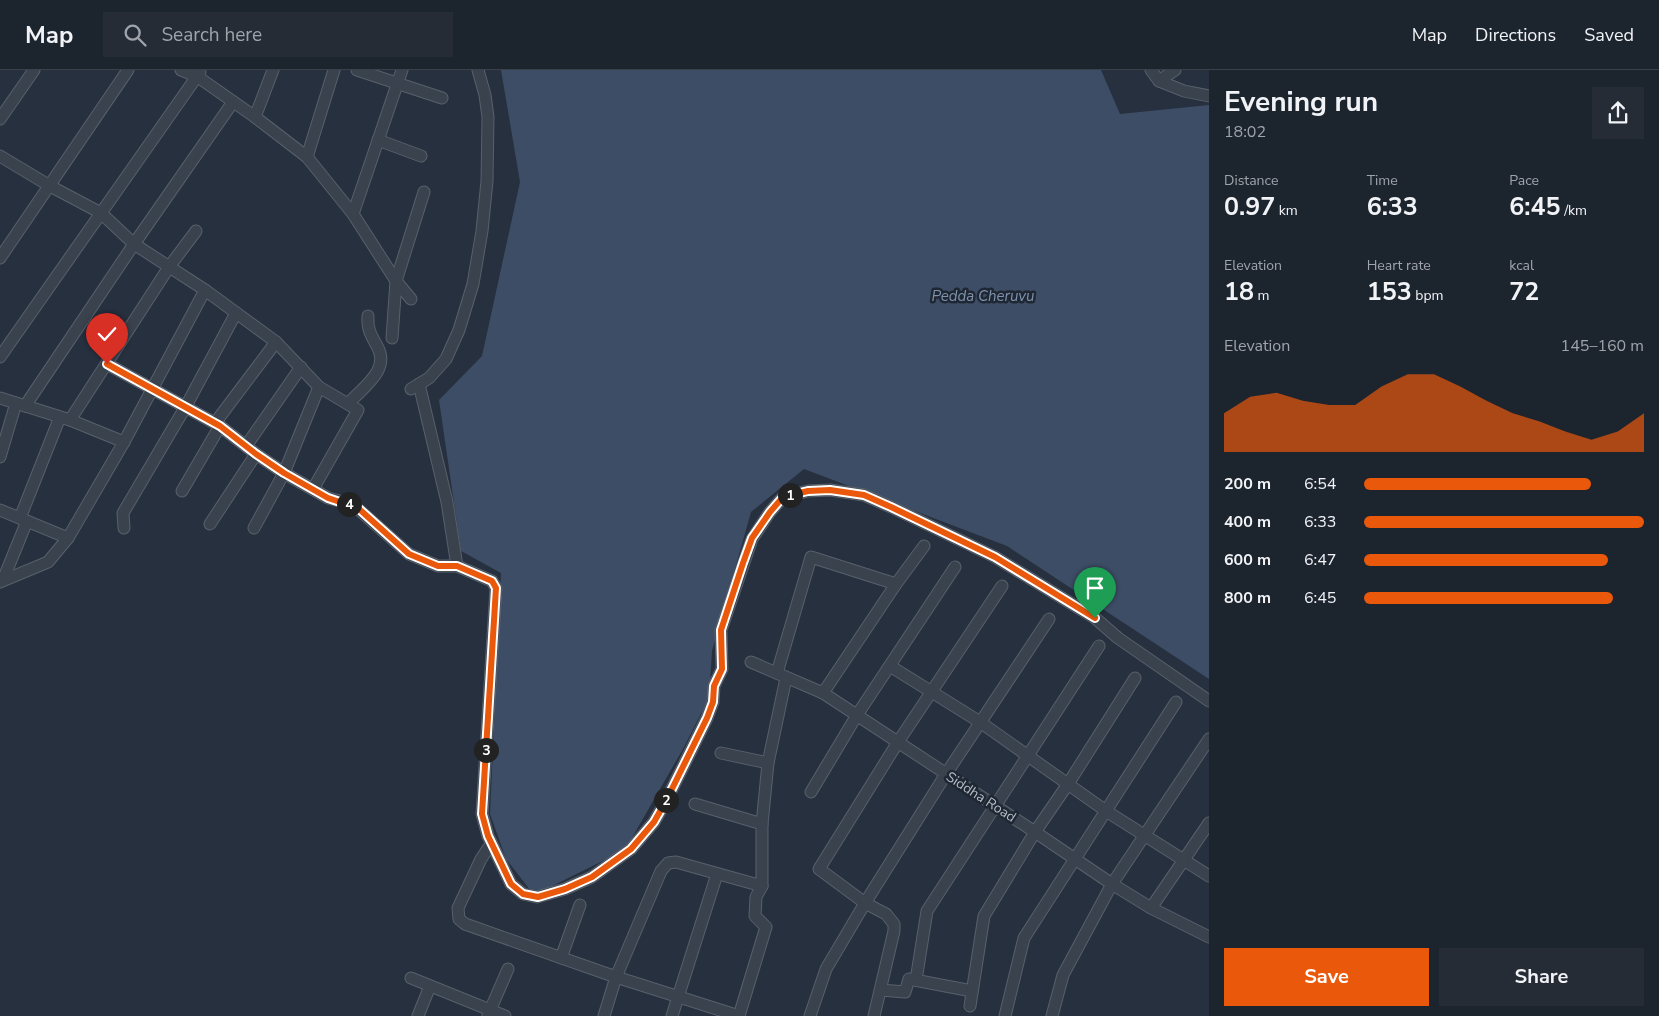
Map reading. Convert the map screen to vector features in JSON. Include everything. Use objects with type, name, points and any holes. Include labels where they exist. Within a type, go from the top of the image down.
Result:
[{"type":"street","points":[[0,119],[34,70]]},
{"type":"street","points":[[0,258],[128,70]]},
{"type":"street","points":[[181,70],[199,73],[233,102],[307,157],[353,214],[396,281],[411,299]]},
{"type":"street","points":[[255,117],[274,70]]},
{"type":"street","points":[[307,157],[334,70]]},
{"type":"street","points":[[357,70],[442,98]]},
{"type":"street","points":[[353,214],[402,70]]},
{"type":"street","points":[[457,566],[447,502],[415,387],[429,378],[446,359],[459,330],[473,284],[482,231],[487,181],[488,117],[485,95],[478,70]]},
{"type":"street","points":[[1150,70],[1159,81],[1184,91],[1209,96]]},
{"type":"street","points":[[1159,81],[1176,70]]},
{"type":"street","points":[[0,357],[199,73]]},
{"type":"street","points":[[0,457],[20,405],[233,102]]},
{"type":"street","points":[[378,140],[421,156]]},
{"type":"street","points":[[0,156],[50,186],[101,213],[134,244],[205,290],[276,342],[319,387],[358,410],[313,488]]},
{"type":"street","points":[[392,338],[396,281],[424,192]]},
{"type":"street","points":[[2,581],[23,520],[65,419],[107,364],[169,267],[196,231]]},
{"type":"street","points":[[2,581],[48,562],[68,538],[124,442],[205,290]]},
{"type":"street","points":[[124,528],[123,513],[186,406],[236,313]]},
{"type":"street","points":[[348,404],[379,371],[382,363],[382,354],[368,331],[368,316]]},
{"type":"street","points":[[182,490],[218,424],[276,342]]},
{"type":"street","points":[[107,364],[218,424],[284,473],[328,498],[358,508],[409,554],[438,566],[457,566],[492,581],[496,588],[482,814],[491,844],[511,884],[523,894],[538,897],[565,889],[592,877],[631,849],[654,822],[707,718],[713,702],[714,686],[722,669],[721,630],[752,538],[783,497],[808,491],[830,490],[864,495],[891,507],[995,557],[1095,618],[1118,638],[1209,701]]},
{"type":"street","points":[[246,446],[301,367]]},
{"type":"street","points":[[254,528],[284,473],[319,387]]},
{"type":"street","points":[[0,398],[65,419],[124,442]]},
{"type":"street","points":[[210,524],[256,454]]},
{"type":"street","points":[[0,510],[68,538]]},
{"type":"street","points":[[823,694],[896,584],[924,546]]},
{"type":"street","points":[[491,844],[482,858],[458,908],[459,919],[465,924],[616,977],[739,1016],[766,927],[755,916],[756,897],[762,886],[762,824],[768,763],[781,676],[811,557],[896,584]]},
{"type":"street","points":[[811,792],[857,715],[955,567]]},
{"type":"street","points":[[874,1016],[894,932],[894,924],[886,914],[865,904],[819,870],[898,742],[1002,586]]},
{"type":"street","points":[[810,1016],[826,969],[865,904],[946,774],[1049,619]]},
{"type":"street","points":[[916,980],[927,912],[1099,646]]},
{"type":"street","name":"Siddha Road","points":[[751,662],[823,694],[1112,884],[1151,908],[1209,937]]},
{"type":"street","points":[[890,666],[980,722],[1106,811],[1209,876]]},
{"type":"street","points":[[970,1006],[984,916],[1035,832],[1136,678]]},
{"type":"street","points":[[1005,1016],[1024,938],[1176,702]]},
{"type":"street","points":[[1052,1016],[1063,975],[1112,884],[1209,739]]},
{"type":"street","points":[[721,753],[768,763]]},
{"type":"street","points":[[695,804],[762,824]]},
{"type":"street","points":[[1151,908],[1209,823]]},
{"type":"street","points":[[604,1016],[616,977],[661,871],[668,862],[676,862],[762,886]]},
{"type":"street","points":[[672,1016],[717,874]]},
{"type":"street","points":[[562,958],[580,905]]},
{"type":"street","points":[[489,1013],[508,969]]},
{"type":"street","points":[[411,978],[489,1013],[505,1016]]},
{"type":"street","points":[[880,990],[905,992],[910,979],[972,991]]},
{"type":"street","points":[[418,1016],[430,986]]},
{"type":"water","name":"Pedda Cheruvu","points":[[501,70],[1101,70],[1120,114],[1209,105],[1209,679],[1007,546],[804,469],[751,512],[712,651],[709,698],[683,749],[625,850],[534,895],[506,859],[490,814],[501,573],[461,551],[439,400],[482,356],[520,182]]},
{"type":"route","points":[[107,364],[220,426],[284,473],[328,498],[358,508],[409,554],[438,566],[457,566],[492,581],[496,588],[482,814],[488,836],[511,884],[523,894],[538,897],[565,889],[592,877],[631,849],[654,822],[693,747],[713,702],[714,686],[722,669],[721,630],[752,538],[783,497],[808,491],[830,490],[864,495],[995,557],[1095,618]]}]
